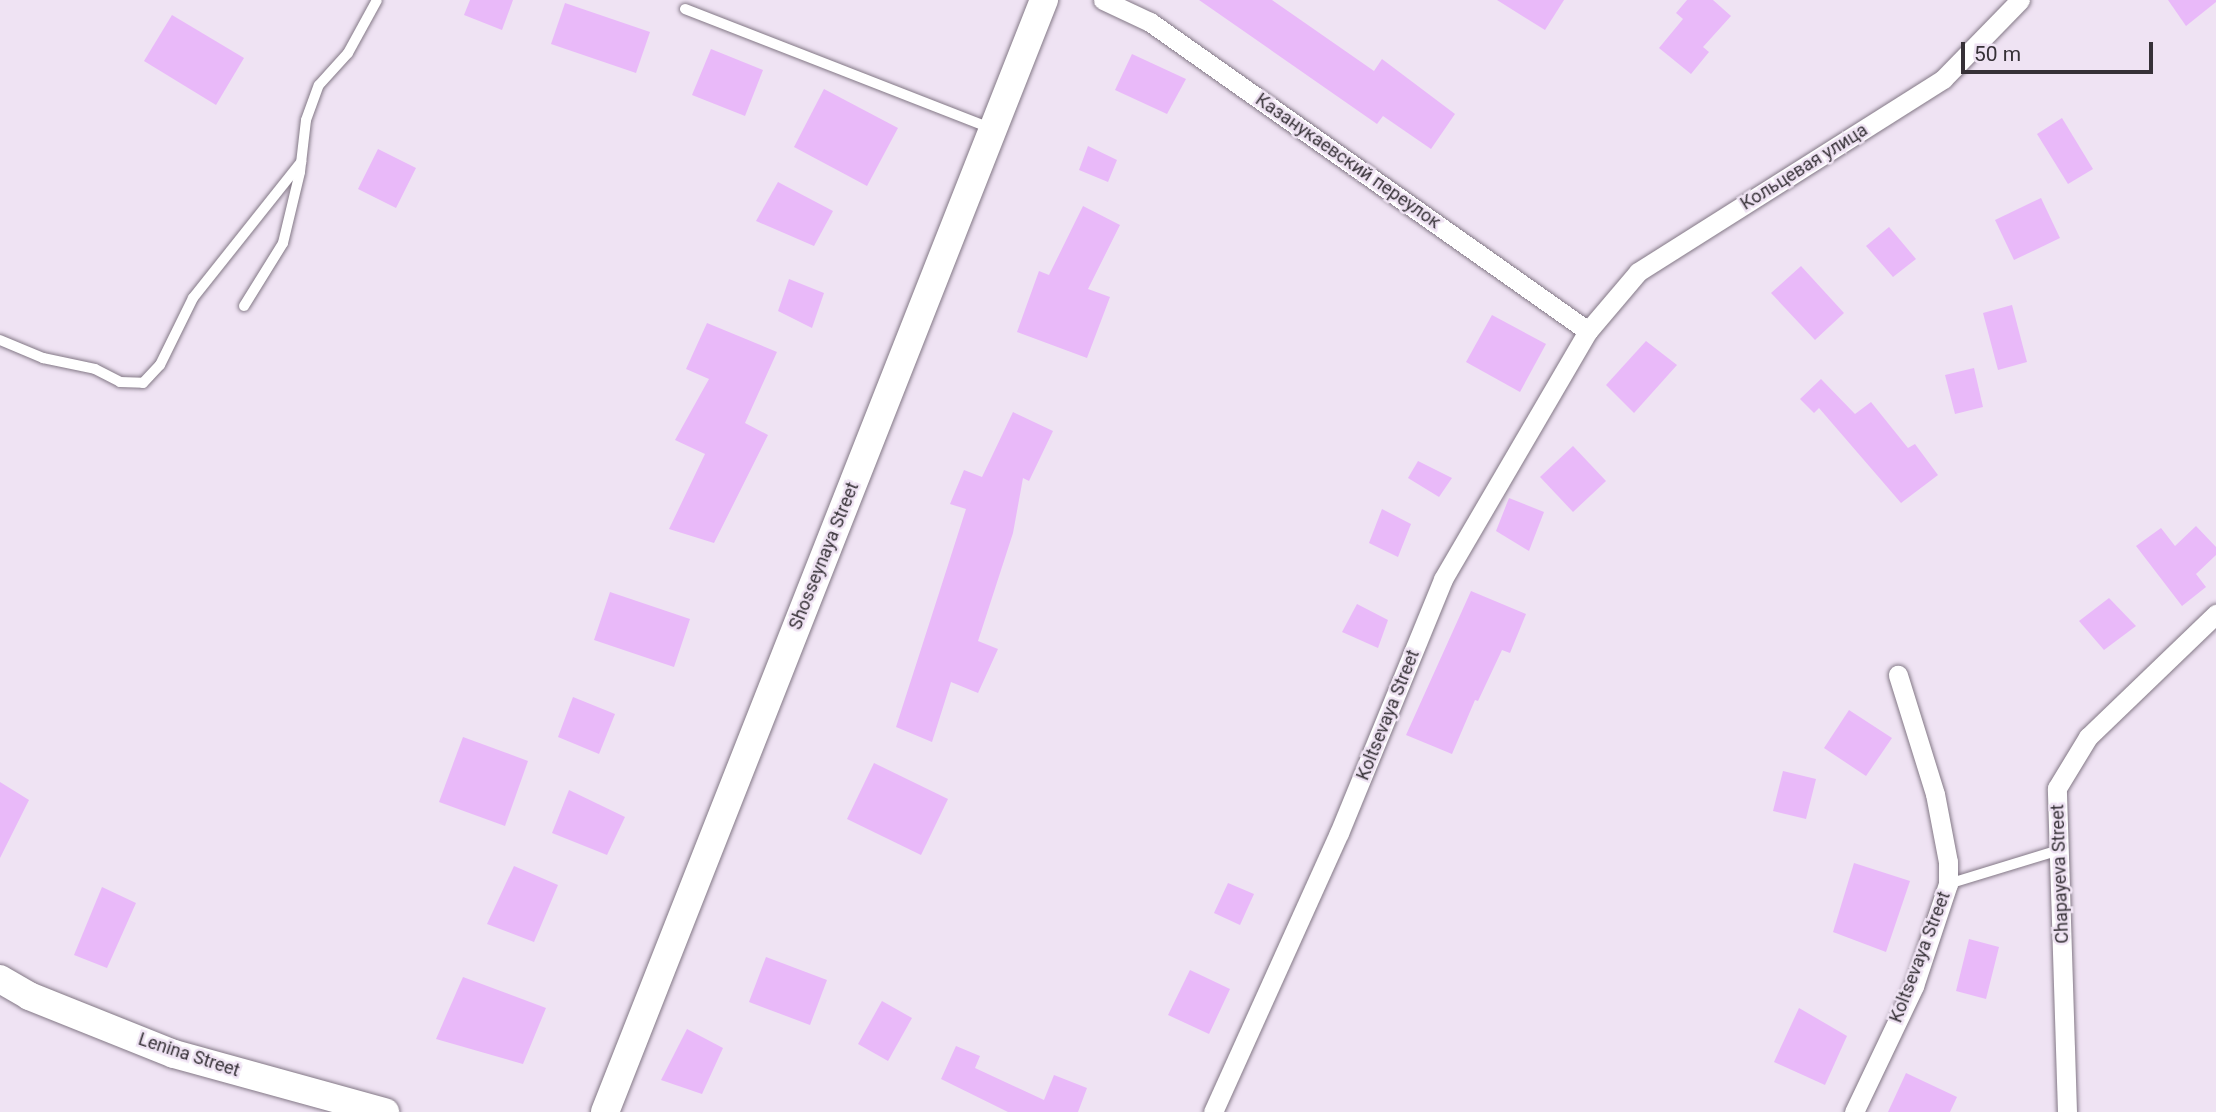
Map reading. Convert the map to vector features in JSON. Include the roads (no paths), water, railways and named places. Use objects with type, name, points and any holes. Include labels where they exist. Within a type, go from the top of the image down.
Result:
[{"type":"street","name":"Shosseynaya Street","points":[[605,1112],[1044,0]]},
{"type":"street","name":"Казанукаевский переулок","points":[[1103,0],[1150,22],[1588,331]]},
{"type":"street","name":"Кольцевая улица","points":[[1588,331],[1638,272],[1943,79],[2020,0]]},
{"type":"street","name":"Koltsevaya Street","points":[[1213,1112],[1339,833],[1444,579],[1588,331]]},
{"type":"street","name":"Chapayeva Street","points":[[2067,1112],[2057,788],[2088,737],[2216,614]]},
{"type":"street","name":"Koltsevaya Street","points":[[1854,1112],[1914,986],[1948,884],[1948,862],[1935,794],[1898,675]]},
{"type":"street","name":"Lenina Street","points":[[0,979],[29,996],[174,1054],[385,1112]]},
{"type":"lane","points":[[244,306],[283,243],[301,162],[306,120],[319,85],[348,53],[377,0]]},
{"type":"lane","points":[[685,9],[993,129]]},
{"type":"lane","points":[[0,340],[43,358],[95,369],[120,382],[143,383],[160,365],[193,299],[301,162]]},
{"type":"lane","points":[[1948,884],[2059,850]]}]
